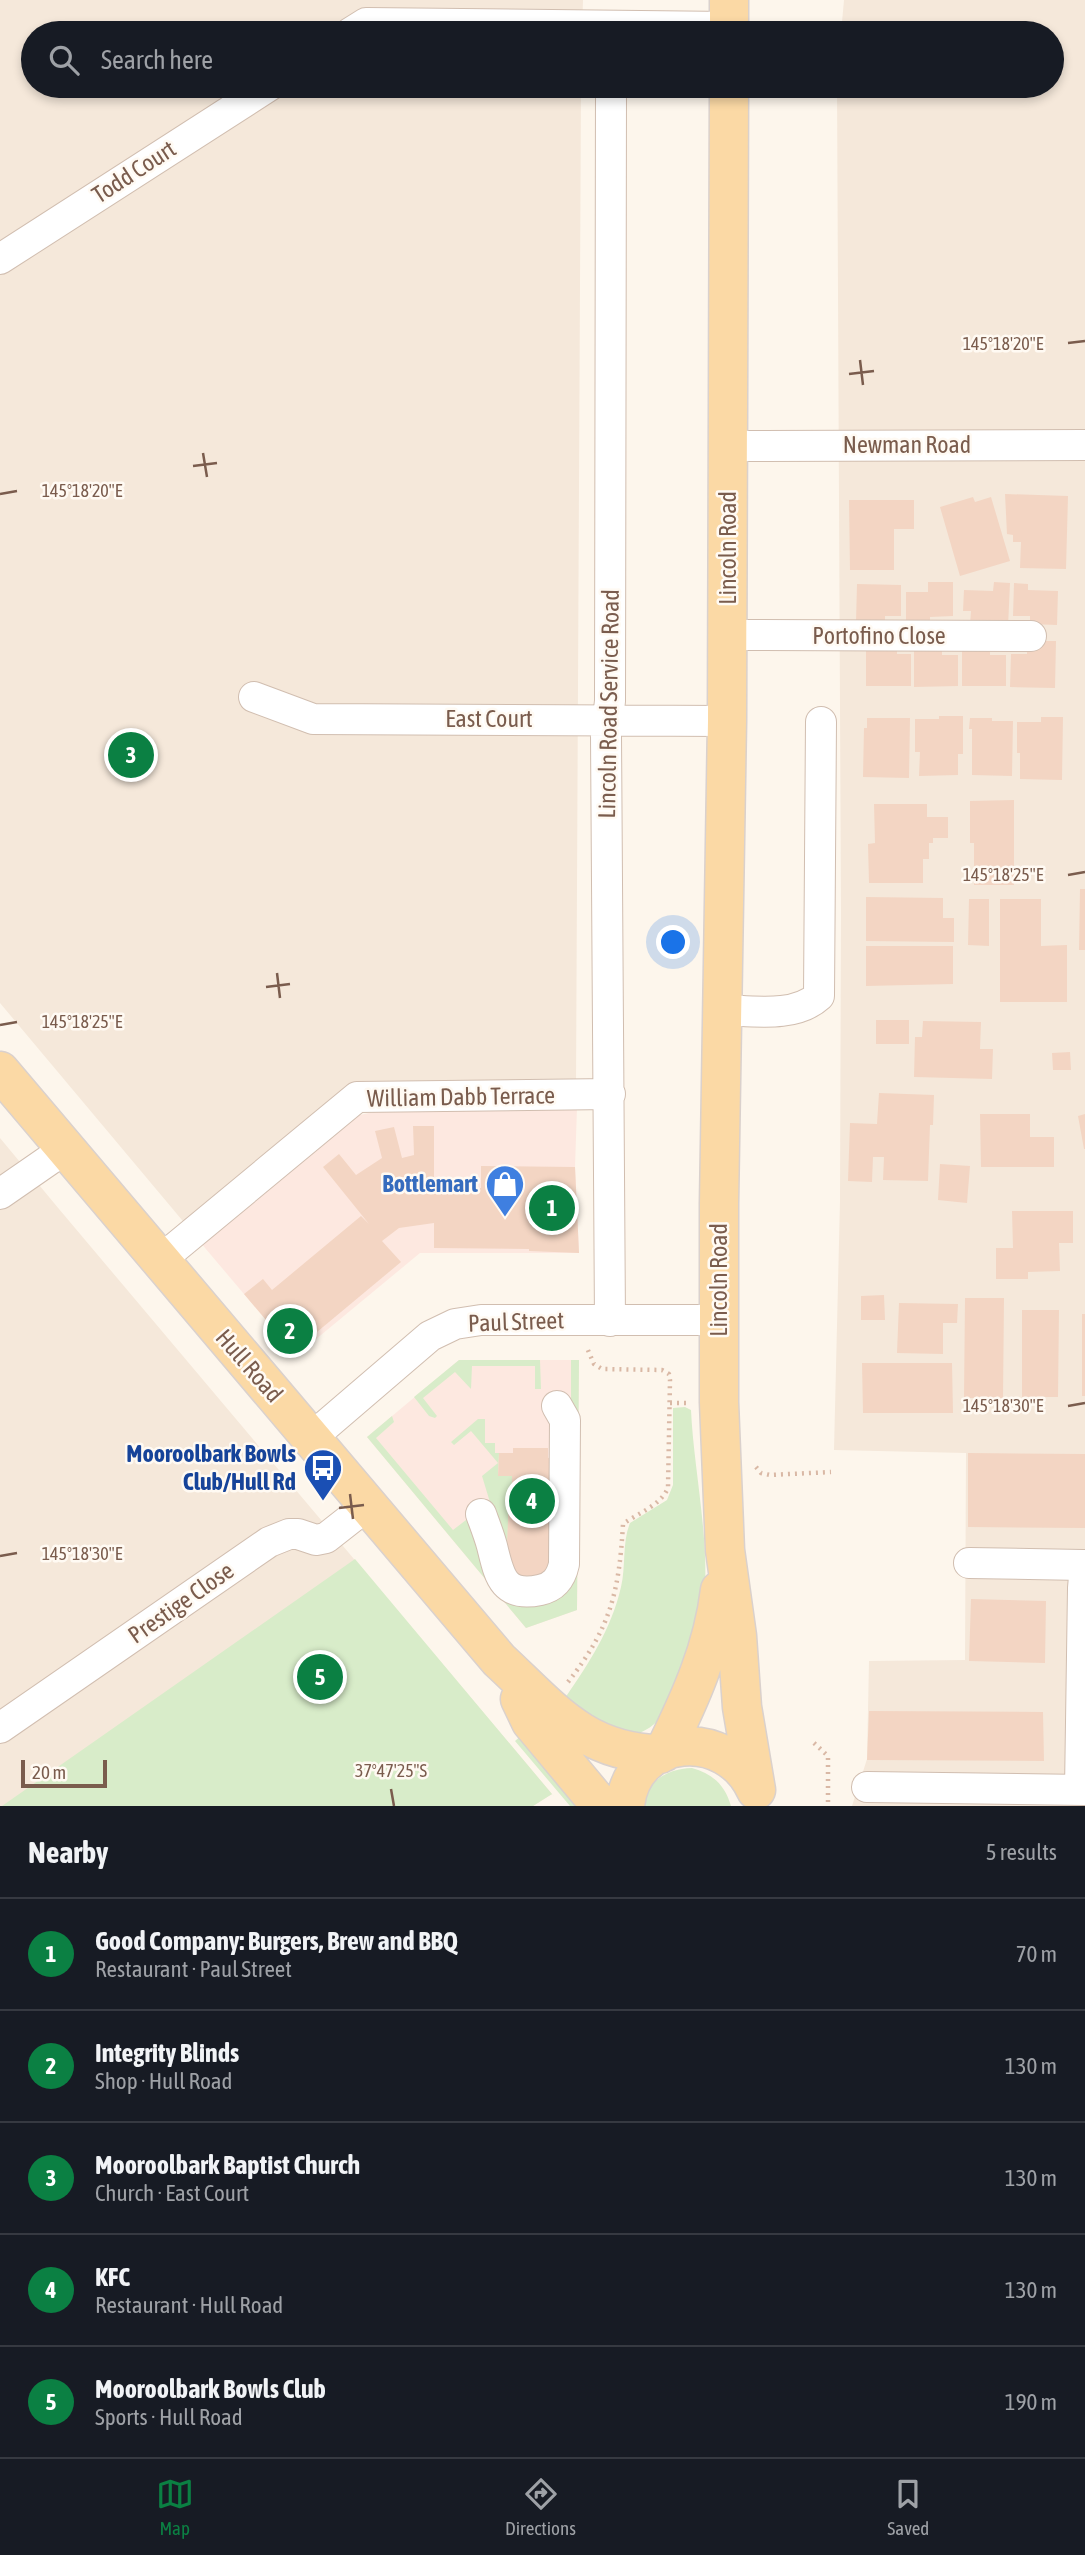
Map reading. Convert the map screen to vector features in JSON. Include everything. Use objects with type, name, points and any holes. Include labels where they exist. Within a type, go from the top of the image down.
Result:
[{"type":"main road","name":"Lincoln Road","points":[[729,98],[729,446],[720,1439],[725,1550],[748,1749],[757,1800]]},
{"type":"main road","name":"Hull Road","points":[[0,1071],[499,1660],[575,1730],[610,1747],[662,1753],[679,1747],[695,1746],[719,1751],[740,1765],[757,1800]]},
{"type":"main road","name":"Lincoln Road","points":[[662,1753],[697,1683],[708,1650],[718,1608],[725,1550]]},
{"type":"main road","name":"Hull Road","points":[[499,1660],[531,1722],[601,1806]]},
{"type":"main road","points":[[625,1806],[635,1776],[650,1760],[662,1753]]},
{"type":"street","points":[[530,21],[729,20]]},
{"type":"street","name":"Todd Court","points":[[0,259],[250,98]]},
{"type":"street","name":"Lincoln Road Service Road","points":[[610,1321],[606,749],[611,98]]},
{"type":"street","name":"Newman Road","points":[[729,446],[1085,445]]},
{"type":"street","name":"Portofino Close","points":[[727,635],[1031,636]]},
{"type":"street","name":"East Court","points":[[254,697],[313,719],[727,721]]},
{"type":"street","points":[[724,1010],[779,1011],[809,1005],[819,996],[821,722]]},
{"type":"street","name":"William Dabb Terrace","points":[[159,1261],[358,1097],[610,1094]]},
{"type":"street","points":[[0,1194],[65,1149]]},
{"type":"street","name":"Paul Street","points":[[311,1437],[407,1354],[444,1328],[467,1321],[719,1320]]},
{"type":"street","points":[[481,1514],[498,1576],[507,1585],[537,1591],[558,1581],[564,1564],[565,1420],[557,1406]]},
{"type":"street","name":"Prestige Close","points":[[0,1728],[269,1542],[289,1534],[316,1540],[326,1538],[368,1505]]},
{"type":"street","points":[[867,1787],[1083,1790],[1084,1565],[969,1563]]},
{"type":"path","points":[[814,1743],[828,1756],[828,1806]]},
{"type":"shaded area","points":[[0,0],[583,0],[582,21],[21,21],[21,98],[581,98],[576,1085],[355,1085],[187,1226],[0,1003]]},
{"type":"shaded area","points":[[844,0],[1085,0],[1085,1806],[852,1806],[867,1759],[869,1661],[965,1660],[966,1453],[834,1450],[840,1201],[841,914],[837,98],[1064,98],[1064,21],[842,21]]},
{"type":"shaded area","points":[[396,1107],[577,1108],[575,1167],[579,1253],[420,1253],[298,1354],[293,1352],[200,1242],[351,1117]]},
{"type":"shaded area","points":[[0,1138],[552,1794],[533,1806],[0,1806]]},
{"type":"shaded area","points":[[459,1360],[579,1360],[577,1610],[526,1628],[367,1437]]},
{"type":"green space","points":[[459,1360],[540,1360],[541,1389],[535,1389],[535,1366],[472,1366],[471,1389],[455,1372],[423,1398],[437,1416],[429,1416],[414,1397]]},
{"type":"green space","points":[[571,1360],[579,1360],[577,1610],[526,1628],[367,1437],[392,1416],[394,1422],[376,1438],[453,1530],[466,1520],[475,1519],[492,1577],[571,1568]]},
{"type":"green space","points":[[685,1407],[691,1410],[705,1550],[704,1605],[696,1641],[663,1715],[650,1727],[637,1733],[625,1734],[600,1725],[565,1698],[591,1659],[617,1603],[630,1523],[667,1500],[673,1485],[673,1408]]},
{"type":"green space","points":[[478,1419],[485,1419],[485,1443],[495,1443],[495,1453],[499,1453],[498,1476],[512,1476],[507,1558],[482,1476],[498,1463],[471,1431],[454,1445],[451,1442]]},
{"type":"green space","points":[[355,1559],[552,1794],[533,1806],[2,1806]]},
{"type":"green space","points":[[523,1734],[580,1806],[570,1806],[515,1741]]},
{"type":"green space","points":[[692,1768],[717,1781],[731,1806],[642,1806],[649,1789],[660,1778],[674,1771]]},
{"type":"building","points":[[1005,494],[1068,496],[1066,569],[1020,568],[1021,542],[1013,542],[1013,535],[1007,534]]},
{"type":"building","points":[[973,497],[975,502],[991,497],[1010,561],[960,576],[940,507]]},
{"type":"building","points":[[849,500],[914,500],[914,529],[894,529],[894,570],[850,570]]},
{"type":"building","points":[[928,582],[953,582],[953,616],[930,617],[930,624],[906,624],[906,592],[928,592]]},
{"type":"building","points":[[994,582],[1010,583],[1008,627],[970,625],[971,611],[963,611],[964,590],[993,591]]},
{"type":"building","points":[[1014,583],[1028,584],[1028,590],[1058,591],[1057,625],[1030,624],[1030,616],[1013,616]]},
{"type":"building","points":[[857,584],[901,585],[901,616],[885,616],[885,625],[856,622]]},
{"type":"building","points":[[1036,641],[1056,641],[1055,688],[1010,687],[1011,654],[1027,654],[1027,646]]},
{"type":"building","points":[[866,646],[897,646],[897,654],[911,654],[911,686],[866,686]]},
{"type":"building","points":[[914,646],[942,646],[942,655],[958,655],[958,686],[914,687]]},
{"type":"building","points":[[962,647],[990,647],[990,655],[1006,655],[1006,686],[962,686]]},
{"type":"building","points":[[939,716],[963,716],[963,754],[958,754],[958,775],[919,776],[920,752],[915,752],[915,719],[939,719]]},
{"type":"building","points":[[1041,717],[1063,717],[1062,780],[1020,779],[1017,722],[1041,722]]},
{"type":"building","points":[[867,718],[910,718],[909,778],[863,777],[864,728],[867,728]]},
{"type":"building","points":[[970,718],[1013,721],[1012,776],[972,775]]},
{"type":"building","points":[[1014,800],[1014,885],[974,885],[970,801]]},
{"type":"building","points":[[874,804],[927,804],[927,817],[948,817],[948,838],[933,838],[933,843],[929,843],[929,859],[923,859],[923,883],[869,883],[868,844],[875,843]]},
{"type":"building","points":[[1080,889],[1085,889],[1085,950],[1079,950]]},
{"type":"building","points":[[866,897],[943,898],[943,918],[954,918],[954,942],[866,941]]},
{"type":"building","points":[[969,899],[989,899],[989,946],[968,945]]},
{"type":"building","points":[[1000,899],[1041,899],[1041,946],[1067,945],[1067,1002],[1000,1002]]},
{"type":"building","points":[[866,946],[953,946],[953,984],[866,986]]},
{"type":"building","points":[[876,1020],[909,1020],[909,1044],[876,1044]]},
{"type":"building","points":[[923,1021],[981,1022],[980,1049],[993,1049],[992,1079],[914,1077],[915,1037],[922,1037]]},
{"type":"building","points":[[1070,1052],[1071,1070],[1053,1070],[1052,1053]]},
{"type":"building","points":[[879,1093],[934,1095],[928,1181],[883,1180],[884,1157],[873,1157],[872,1182],[848,1181],[850,1123],[877,1124]]},
{"type":"building","points":[[980,1114],[1030,1114],[1030,1137],[1054,1137],[1054,1167],[981,1167]]},
{"type":"building","points":[[1085,1114],[1085,1149],[1084,1149],[1078,1116]]},
{"type":"building","points":[[413,1126],[434,1126],[434,1188],[481,1188],[481,1166],[575,1167],[579,1253],[529,1249],[434,1248],[434,1223],[399,1228],[382,1241],[401,1262],[293,1352],[244,1294],[263,1279],[272,1290],[361,1216],[369,1224],[323,1167],[339,1154],[356,1175],[382,1158],[375,1131],[394,1127],[402,1158],[414,1155]]},
{"type":"building","points":[[940,1164],[970,1166],[967,1203],[938,1200]]},
{"type":"building","points":[[1012,1211],[1073,1211],[1073,1243],[1059,1243],[1060,1271],[1028,1272],[1028,1279],[996,1279],[996,1248],[1013,1248]]},
{"type":"building","points":[[884,1295],[885,1320],[861,1320],[861,1296]]},
{"type":"building","points":[[965,1298],[1004,1298],[1003,1398],[964,1398]]},
{"type":"building","points":[[899,1303],[958,1304],[957,1323],[943,1323],[943,1354],[897,1353]]},
{"type":"building","points":[[1022,1310],[1059,1310],[1058,1397],[1022,1397]]},
{"type":"building","points":[[1082,1314],[1085,1314],[1085,1396],[1082,1396]]},
{"type":"building","points":[[862,1363],[952,1363],[953,1413],[863,1413]]},
{"type":"building","points":[[513,1448],[548,1448],[548,1458],[555,1457],[553,1577],[516,1577],[515,1570],[506,1570],[512,1476],[498,1476],[499,1453],[513,1453]]},
{"type":"building","points":[[968,1453],[1085,1454],[1085,1528],[968,1527]]},
{"type":"building","points":[[971,1599],[1046,1601],[1045,1663],[969,1661]]},
{"type":"building","points":[[869,1711],[1043,1712],[1044,1761],[867,1760]]},
{"type":"place","name":"Mooroolbark Baptist Church","points":[[131,755]]},
{"type":"place","name":"Good Company: Burgers, Brew and BBQ","points":[[552,1208]]},
{"type":"place","name":"Bottlemart","points":[[505,1218]]},
{"type":"place","name":"Integrity Blinds","points":[[290,1331]]},
{"type":"place","name":"KFC","points":[[532,1501]]},
{"type":"place","name":"Mooroolbark Bowls Club/Hull Rd","points":[[323,1502]]},
{"type":"place","name":"Mooroolbark Bowls Club","points":[[320,1677]]}]
